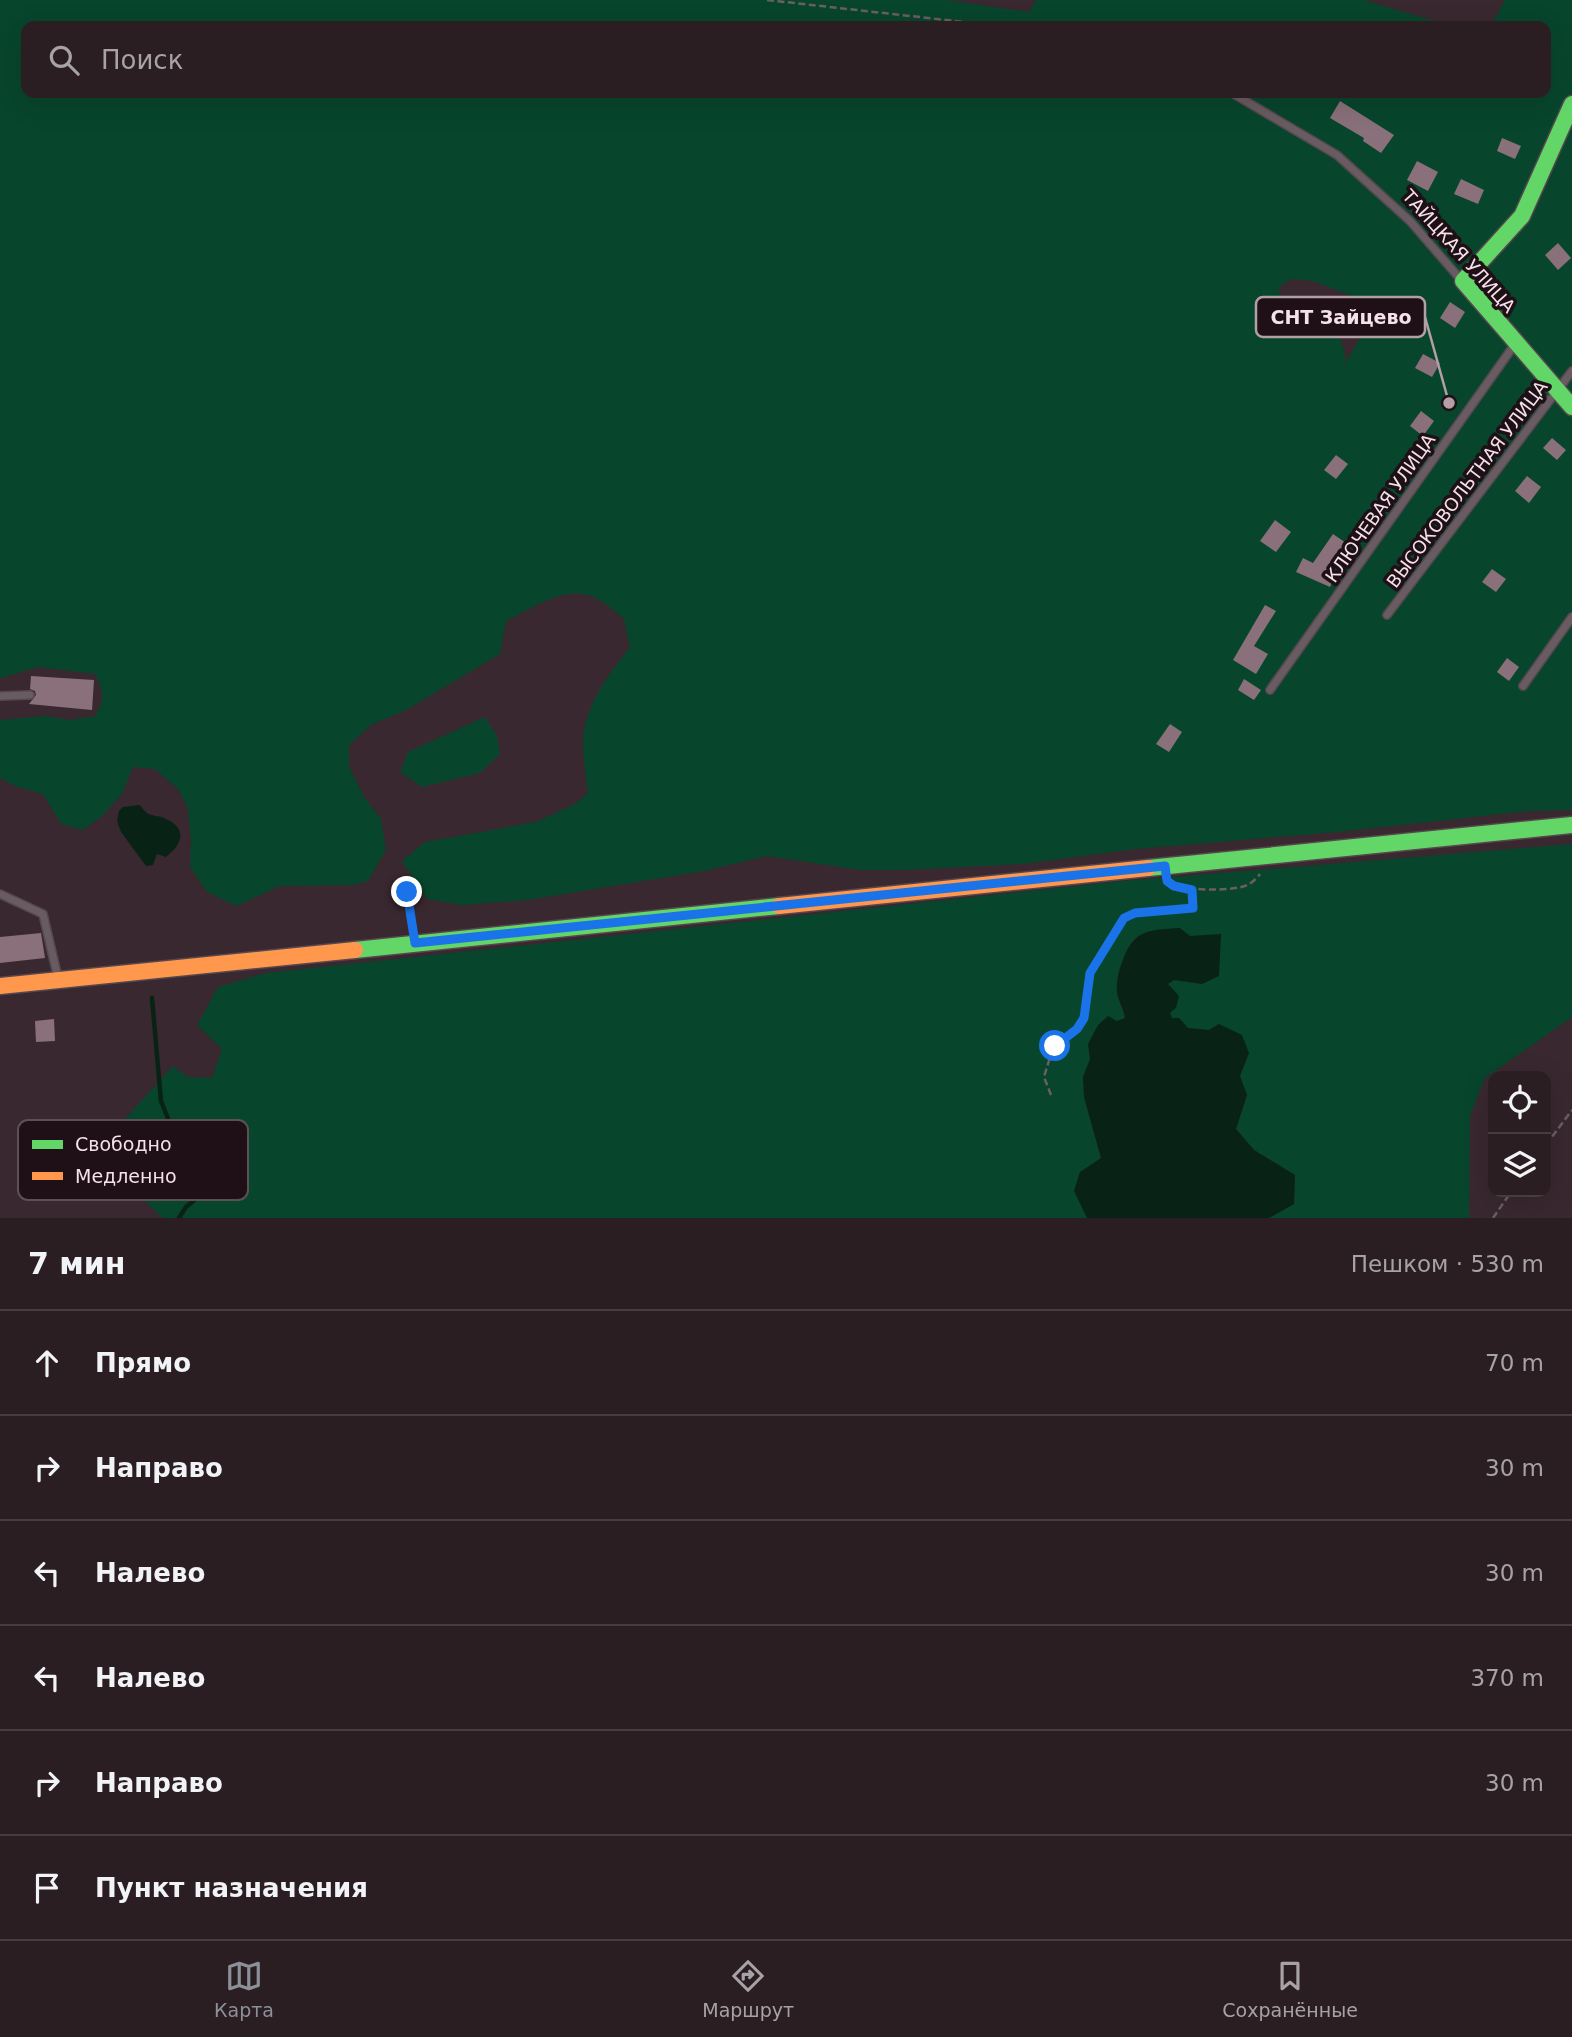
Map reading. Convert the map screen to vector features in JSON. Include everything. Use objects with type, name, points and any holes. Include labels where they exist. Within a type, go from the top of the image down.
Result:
[{"type":"street","points":[[1463,281],[1522,216],[1572,104]]},
{"type":"street","name":"ТАЙЦКАЯ УЛИЦА","points":[[1463,281],[1572,407]]},
{"type":"street","points":[[0,986],[1572,825]]},
{"type":"lane","name":"ТАЙЦКАЯ УЛИЦА","points":[[1240,98],[1337,155],[1410,221],[1463,281]]},
{"type":"lane","name":"КЛЮЧЕВАЯ УЛИЦА","points":[[1270,690],[1515,343]]},
{"type":"lane","name":"ВЫСОКОВОЛЬТНАЯ УЛИЦА","points":[[1387,615],[1572,371]]},
{"type":"lane","points":[[1523,686],[1572,617]]},
{"type":"lane","points":[[0,696],[30,695]]},
{"type":"lane","points":[[0,894],[43,914],[58,979]]},
{"type":"path","points":[[767,0],[955,21]]},
{"type":"path","points":[[1165,866],[1167,881],[1174,886],[1192,890],[1247,886],[1259,877],[1267,864],[1266,855]]},
{"type":"path","points":[[1051,1095],[1044,1077],[1055,1046],[1072,1034],[1084,1018],[1090,973],[1114,932],[1124,918],[1135,913],[1193,908],[1192,890]]},
{"type":"path","points":[[407,892],[415,943]]},
{"type":"path","points":[[1551,1138],[1572,1110]]},
{"type":"path","points":[[1493,1218],[1508,1197]]},
{"type":"green space","points":[[0,0],[946,0],[1029,12],[1036,0],[1363,0],[1435,21],[21,21],[21,98],[1551,98],[1551,21],[1494,21],[1505,0],[1572,0],[1572,810],[1528,811],[1337,832],[1136,849],[1022,864],[860,870],[767,856],[704,871],[528,900],[462,905],[427,899],[402,861],[425,842],[536,822],[575,804],[588,793],[583,744],[587,717],[605,680],[630,647],[624,619],[591,596],[569,594],[547,600],[506,621],[500,654],[406,710],[371,725],[349,745],[349,766],[364,797],[381,819],[386,850],[368,881],[352,885],[280,886],[236,906],[207,892],[190,867],[188,809],[179,790],[155,769],[133,767],[122,794],[102,816],[83,830],[61,824],[43,794],[15,786],[0,778],[0,720],[45,716],[70,720],[95,716],[100,705],[102,695],[95,674],[38,667],[0,678]],"holes":[[[1291,279],[1313,281],[1352,296],[1360,338],[1343,367],[1346,358],[1341,340],[1282,297],[1278,288]]]},
{"type":"green space","points":[[485,717],[497,736],[500,754],[480,773],[422,787],[400,772],[408,752]]},
{"type":"green space","points":[[1572,844],[1572,1017],[1495,1071],[1488,1071],[1470,1116],[1469,1218],[1269,1218],[1294,1204],[1295,1175],[1254,1150],[1236,1129],[1247,1095],[1240,1076],[1249,1053],[1209,1030],[1188,1028],[1179,1018],[1172,1018],[1170,1013],[1173,989],[1167,984],[1174,980],[1202,984],[1190,936],[1149,931],[1134,939],[1128,948],[1117,980],[1117,992],[1125,1019],[1117,1021],[1088,1044],[1090,1059],[1083,1077],[1084,1097],[1101,1159],[1080,1172],[1074,1190],[1087,1218],[163,1218],[144,1200],[248,1200],[248,1120],[124,1120],[173,1066],[188,1077],[212,1078],[222,1049],[197,1025],[218,987],[265,973],[1123,881]]},
{"type":"shaded area","points":[[139,805],[149,814],[172,822],[180,831],[176,847],[166,857],[157,854],[153,865],[146,866],[121,832],[117,821],[119,811],[123,807]]},
{"type":"shaded area","points":[[1180,928],[1190,936],[1221,934],[1219,976],[1202,984],[1174,980],[1168,984],[1179,996],[1176,1008],[1170,1013],[1172,1018],[1179,1018],[1188,1028],[1209,1030],[1219,1024],[1242,1035],[1249,1053],[1240,1076],[1247,1095],[1236,1129],[1254,1150],[1295,1175],[1294,1204],[1269,1218],[1087,1218],[1074,1191],[1080,1172],[1101,1158],[1084,1097],[1083,1077],[1090,1059],[1088,1044],[1098,1025],[1108,1016],[1117,1021],[1125,1018],[1117,984],[1132,942],[1144,933]]},
{"type":"building","points":[[1340,101],[1394,135],[1381,153],[1363,141],[1364,138],[1330,118]]},
{"type":"building","points":[[1502,138],[1521,146],[1515,159],[1497,151]]},
{"type":"building","points":[[1417,161],[1438,172],[1428,191],[1407,180]]},
{"type":"building","points":[[1461,179],[1484,190],[1478,204],[1454,194]]},
{"type":"building","points":[[1558,243],[1571,258],[1558,270],[1545,255]]},
{"type":"building","points":[[1450,302],[1465,312],[1455,328],[1440,318]]},
{"type":"building","points":[[1423,354],[1440,363],[1432,377],[1415,368]]},
{"type":"building","points":[[1421,411],[1434,421],[1423,436],[1410,426]]},
{"type":"building","points":[[1552,438],[1566,450],[1557,460],[1543,448]]},
{"type":"building","points":[[1336,455],[1348,464],[1336,479],[1324,470]]},
{"type":"building","points":[[1527,476],[1541,487],[1529,503],[1515,491]]},
{"type":"building","points":[[1275,520],[1291,532],[1276,552],[1260,541]]},
{"type":"building","points":[[1333,534],[1349,545],[1332,571],[1336,573],[1330,587],[1296,572],[1303,558],[1313,563]]},
{"type":"building","points":[[1492,569],[1506,579],[1496,592],[1482,582]]},
{"type":"building","points":[[1265,605],[1276,611],[1254,646],[1268,654],[1256,674],[1233,660]]},
{"type":"building","points":[[1507,658],[1519,667],[1509,681],[1497,672]]},
{"type":"building","points":[[31,676],[94,680],[92,710],[29,704],[36,695],[35,691],[30,689]]},
{"type":"building","points":[[1244,679],[1261,690],[1254,700],[1238,690]]},
{"type":"building","points":[[1170,724],[1182,732],[1169,752],[1156,744]]},
{"type":"building","points":[[41,933],[45,958],[0,963],[0,937]]},
{"type":"building","points":[[54,1019],[55,1041],[36,1042],[35,1021]]},
{"type":"waterway","points":[[152,998],[161,1101],[169,1120]]},
{"type":"waterway","points":[[179,1218],[194,1200]]},
{"type":"traffic: fast","points":[[1572,104],[1522,216],[1463,281],[1572,407]]},
{"type":"traffic: fast","points":[[1148,868],[1572,825]]},
{"type":"traffic: fast","points":[[355,950],[779,906]]},
{"type":"traffic: slow","points":[[779,906],[1148,868]]},
{"type":"traffic: slow","points":[[0,986],[355,950]]},
{"type":"place","name":"СНТ Зайцево","points":[[1449,403]]},
{"type":"route","points":[[407,892],[415,943],[1165,866],[1167,881],[1174,886],[1192,890],[1193,908],[1135,913],[1124,918],[1090,973],[1084,1018],[1067,1039],[1055,1046]]}]
